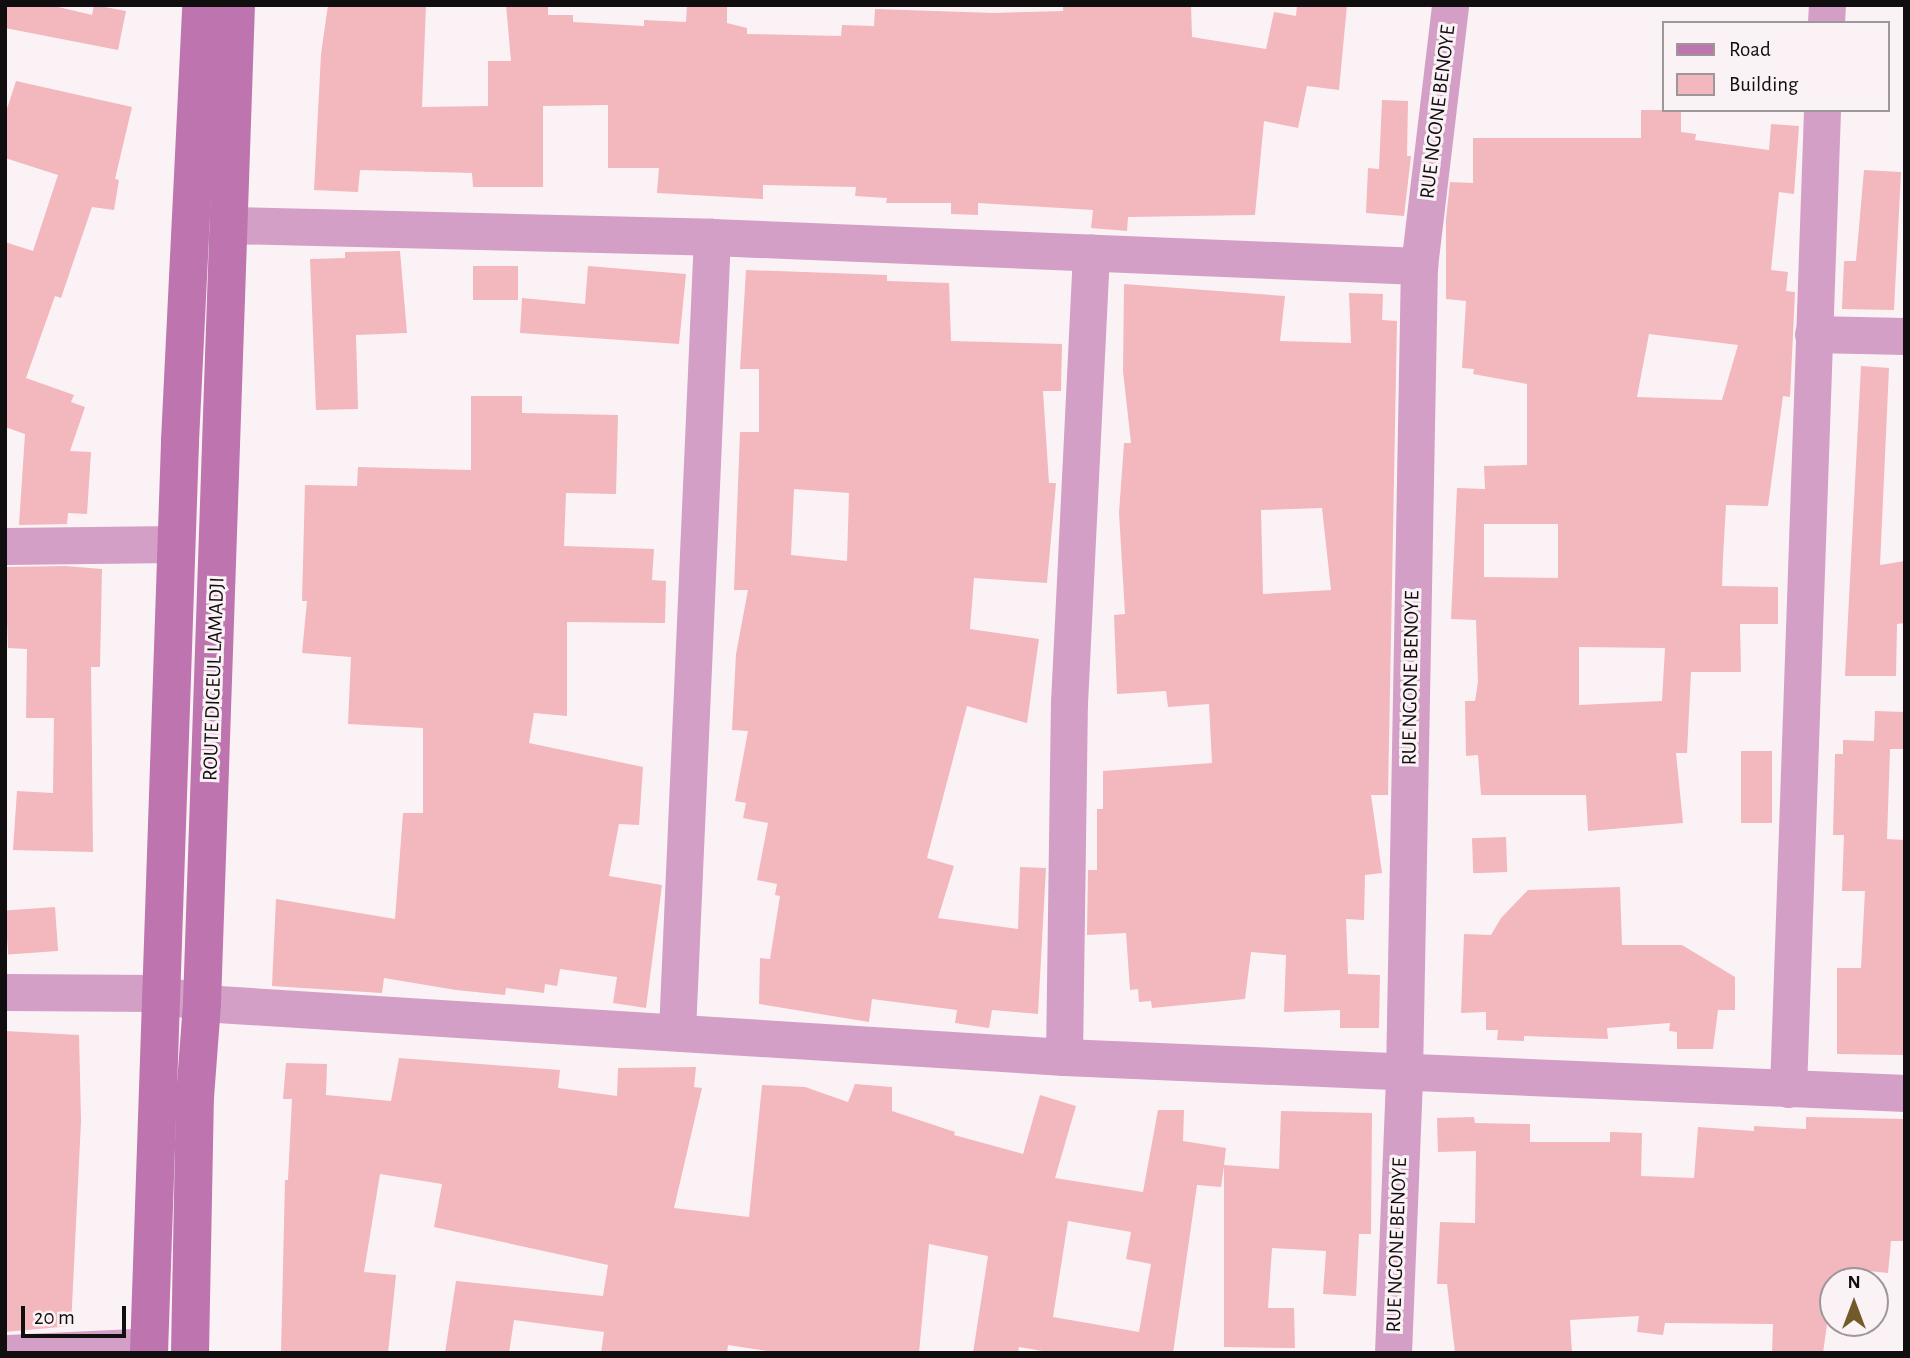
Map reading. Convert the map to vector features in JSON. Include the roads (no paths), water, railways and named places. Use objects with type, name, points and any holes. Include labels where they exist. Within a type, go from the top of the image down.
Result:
[{"type":"main road","points":[[149,1350],[176,544],[201,5]]},
{"type":"main road","name":"ROUTE DIGEUL LAMADJI","points":[[190,1353],[195,1097],[202,1003],[236,5]]},
{"type":"street","name":"RUE NGONE BENOYE","points":[[1393,1353],[1404,1075],[1419,266],[1450,5]]},
{"type":"street","points":[[1788,1089],[1822,112]]},
{"type":"street","points":[[230,225],[712,237],[1419,266]]},
{"type":"street","points":[[677,1031],[712,237]]},
{"type":"street","points":[[1064,1057],[1069,703],[1091,253]]},
{"type":"street","points":[[1813,334],[1905,336]]},
{"type":"street","points":[[5,546],[176,544]]},
{"type":"street","points":[[5,992],[159,993],[202,1003],[1064,1057],[1404,1075],[1905,1093]]},
{"type":"street","points":[[8,1353],[149,1350]]}]
